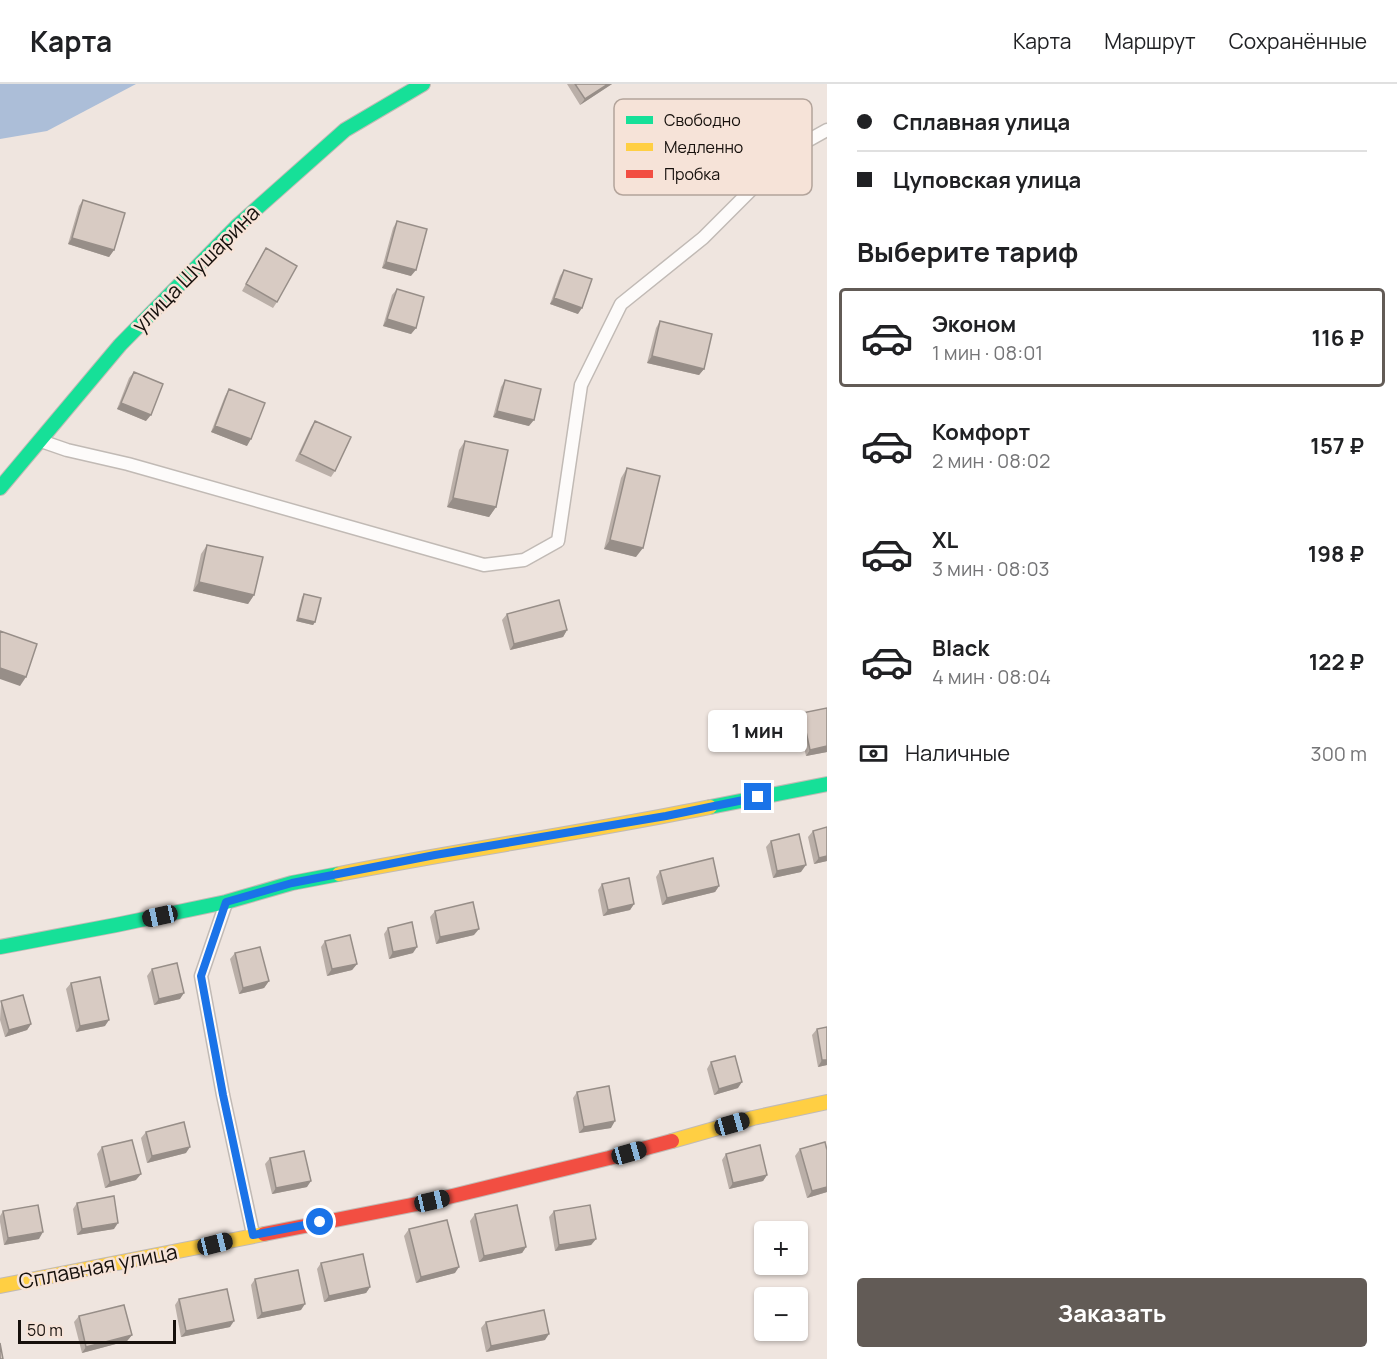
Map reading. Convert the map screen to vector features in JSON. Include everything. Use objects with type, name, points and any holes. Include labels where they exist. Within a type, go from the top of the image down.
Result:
[{"type":"street","name":"улица Шушарина","points":[[0,488],[120,345],[237,226],[345,130],[423,84]]},
{"type":"street","points":[[0,947],[226,902],[292,883],[413,859],[666,816],[827,784]]},
{"type":"street","name":"Сплавная улица","points":[[0,1286],[443,1198],[609,1158],[753,1118],[827,1102]]},
{"type":"lane","points":[[812,138],[827,130]]},
{"type":"lane","points":[[40,441],[484,565],[524,560],[558,541],[581,385],[621,304],[703,238],[746,195]]},
{"type":"lane","points":[[226,902],[201,976],[223,1095],[253,1235]]},
{"type":"water","points":[[0,84],[136,84],[47,131],[0,139]]},
{"type":"building","points":[[575,84],[608,84],[585,99]]},
{"type":"building","points":[[83,200],[125,213],[114,250],[72,238]]},
{"type":"building","points":[[397,221],[427,229],[416,270],[386,262]]},
{"type":"building","points":[[266,248],[297,266],[277,302],[246,284]]},
{"type":"building","points":[[564,270],[592,279],[582,308],[554,298]]},
{"type":"building","points":[[397,289],[424,297],[416,328],[387,319]]},
{"type":"building","points":[[660,321],[712,334],[704,369],[652,356]]},
{"type":"building","points":[[134,372],[163,384],[151,415],[121,403]]},
{"type":"building","points":[[505,380],[541,389],[534,420],[497,411]]},
{"type":"building","points":[[229,389],[265,403],[251,439],[215,426]]},
{"type":"building","points":[[315,421],[351,437],[335,471],[300,454]]},
{"type":"building","points":[[465,441],[508,450],[496,507],[453,498]]},
{"type":"building","points":[[627,468],[660,476],[643,548],[610,540]]},
{"type":"building","points":[[207,545],[263,557],[254,595],[199,582]]},
{"type":"building","points":[[304,594],[321,598],[315,622],[298,618]]},
{"type":"building","points":[[559,600],[567,630],[514,644],[507,614]]},
{"type":"building","points":[[0,631],[37,644],[26,677],[0,668]]},
{"type":"building","points":[[827,708],[827,746],[810,750],[802,713]]},
{"type":"building","points":[[827,827],[827,856],[819,858],[813,831]]},
{"type":"building","points":[[799,834],[806,865],[777,871],[771,841]]},
{"type":"building","points":[[713,858],[719,886],[667,898],[660,871]]},
{"type":"building","points":[[629,878],[634,904],[608,910],[602,884]]},
{"type":"building","points":[[473,902],[479,929],[440,937],[435,911]]},
{"type":"building","points":[[412,922],[417,947],[393,952],[388,928]]},
{"type":"building","points":[[350,935],[357,964],[332,969],[325,941]]},
{"type":"building","points":[[260,947],[269,981],[243,988],[235,953]]},
{"type":"building","points":[[177,963],[184,993],[159,999],[152,969]]},
{"type":"building","points":[[100,977],[109,1020],[80,1026],[71,983]]},
{"type":"building","points":[[23,995],[31,1024],[9,1030],[1,1001]]},
{"type":"building","points":[[827,1027],[827,1060],[822,1060],[817,1029]]},
{"type":"building","points":[[735,1056],[742,1082],[719,1089],[711,1062]]},
{"type":"building","points":[[609,1086],[615,1121],[584,1127],[577,1092]]},
{"type":"building","points":[[184,1122],[190,1147],[152,1156],[146,1132]]},
{"type":"building","points":[[132,1140],[141,1174],[110,1182],[102,1147]]},
{"type":"building","points":[[825,1142],[827,1187],[812,1191],[800,1149]]},
{"type":"building","points":[[760,1145],[767,1175],[733,1183],[726,1154]]},
{"type":"building","points":[[304,1151],[311,1181],[276,1188],[270,1158]]},
{"type":"building","points":[[114,1196],[118,1223],[82,1229],[77,1203]]},
{"type":"building","points":[[38,1205],[43,1232],[8,1238],[3,1211]]},
{"type":"building","points":[[517,1205],[526,1247],[484,1256],[475,1214]]},
{"type":"building","points":[[590,1205],[596,1239],[559,1245],[554,1211]]},
{"type":"building","points":[[447,1220],[459,1267],[421,1277],[409,1229]]},
{"type":"building","points":[[363,1254],[370,1287],[329,1296],[321,1263]]},
{"type":"building","points":[[298,1270],[305,1304],[262,1313],[255,1279]]},
{"type":"building","points":[[227,1289],[234,1321],[186,1331],[179,1299]]},
{"type":"building","points":[[124,1305],[132,1335],[86,1347],[79,1316]]},
{"type":"building","points":[[544,1310],[549,1334],[491,1346],[486,1322]]},
{"type":"building","points":[[0,1343],[3,1359],[0,1359]]},
{"type":"traffic: fast","points":[[0,488],[120,345],[237,226],[345,130],[423,84]]},
{"type":"traffic: fast","points":[[710,807],[827,784]]},
{"type":"traffic: fast","points":[[0,947],[226,902],[292,883],[339,874]]},
{"type":"traffic: slow","points":[[339,874],[710,807]]},
{"type":"traffic: slow","points":[[672,1141],[753,1118],[827,1102]]},
{"type":"traffic: slow","points":[[0,1286],[264,1234]]},
{"type":"traffic: jam","points":[[264,1234],[432,1201],[672,1141]]},
{"type":"route","points":[[320,1222],[253,1235],[223,1095],[201,976],[226,902],[292,883],[435,855],[666,816],[758,797]]}]
